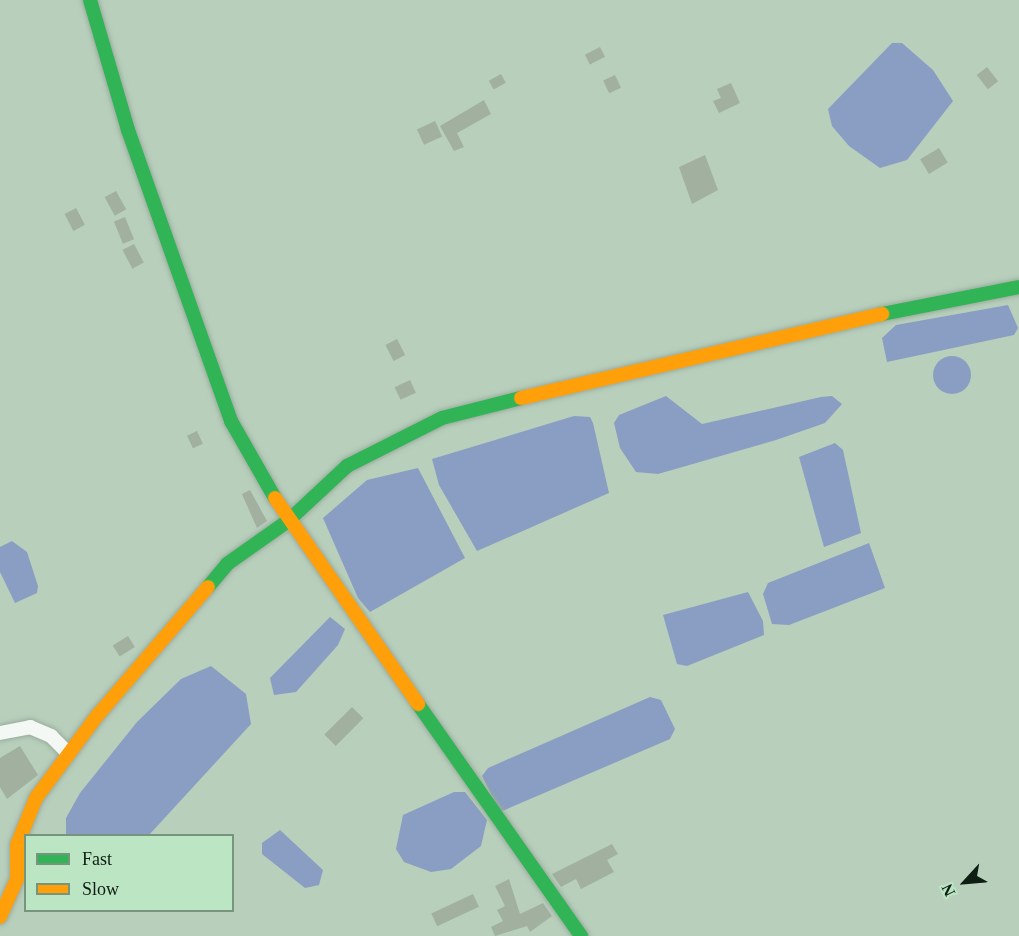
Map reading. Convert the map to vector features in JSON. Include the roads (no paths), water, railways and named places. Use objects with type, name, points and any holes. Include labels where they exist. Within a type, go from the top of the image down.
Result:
[{"type":"street","points":[[90,0],[128,130],[231,421],[288,521],[580,936]]},
{"type":"street","points":[[0,917],[17,879],[17,845],[36,798],[69,754],[227,564],[288,521],[347,466],[442,418],[764,338],[1019,287]]},
{"type":"street","points":[[0,733],[30,727],[51,736],[69,754]]},
{"type":"water","points":[[892,43],[902,43],[933,70],[953,101],[907,160],[880,168],[849,146],[832,126],[828,109]]},
{"type":"water","points":[[1008,305],[1018,328],[1014,335],[887,362],[882,338],[896,325]]},
{"type":"water","points":[[952,356],[965,362],[971,375],[965,388],[952,394],[939,388],[933,375],[939,362]]},
{"type":"water","points":[[666,396],[702,424],[821,397],[832,396],[842,404],[825,423],[776,440],[658,474],[636,472],[620,448],[614,423],[619,415]]},
{"type":"water","points":[[574,416],[590,417],[593,423],[609,493],[477,551],[439,485],[432,459]]},
{"type":"water","points":[[835,443],[843,450],[861,533],[824,547],[799,457]]},
{"type":"water","points":[[418,468],[465,558],[370,612],[358,598],[323,518],[367,480]]},
{"type":"water","points":[[12,541],[27,552],[38,586],[37,593],[15,603],[0,572],[0,547]]},
{"type":"water","points":[[869,543],[885,588],[789,625],[772,624],[763,594],[768,583]]},
{"type":"water","points":[[748,592],[763,621],[764,635],[687,666],[677,664],[663,615]]},
{"type":"water","points":[[330,617],[345,629],[338,645],[296,692],[274,695],[270,678]]},
{"type":"water","points":[[211,666],[246,694],[251,724],[150,834],[66,834],[66,818],[80,793],[137,722],[181,679]]},
{"type":"water","points":[[650,697],[661,700],[675,729],[670,739],[500,812],[482,776],[488,768]]},
{"type":"water","points":[[454,792],[465,792],[487,820],[481,846],[451,869],[431,872],[404,862],[396,849],[403,815]]},
{"type":"water","points":[[280,830],[323,870],[319,885],[305,888],[262,854],[262,843]]}]
